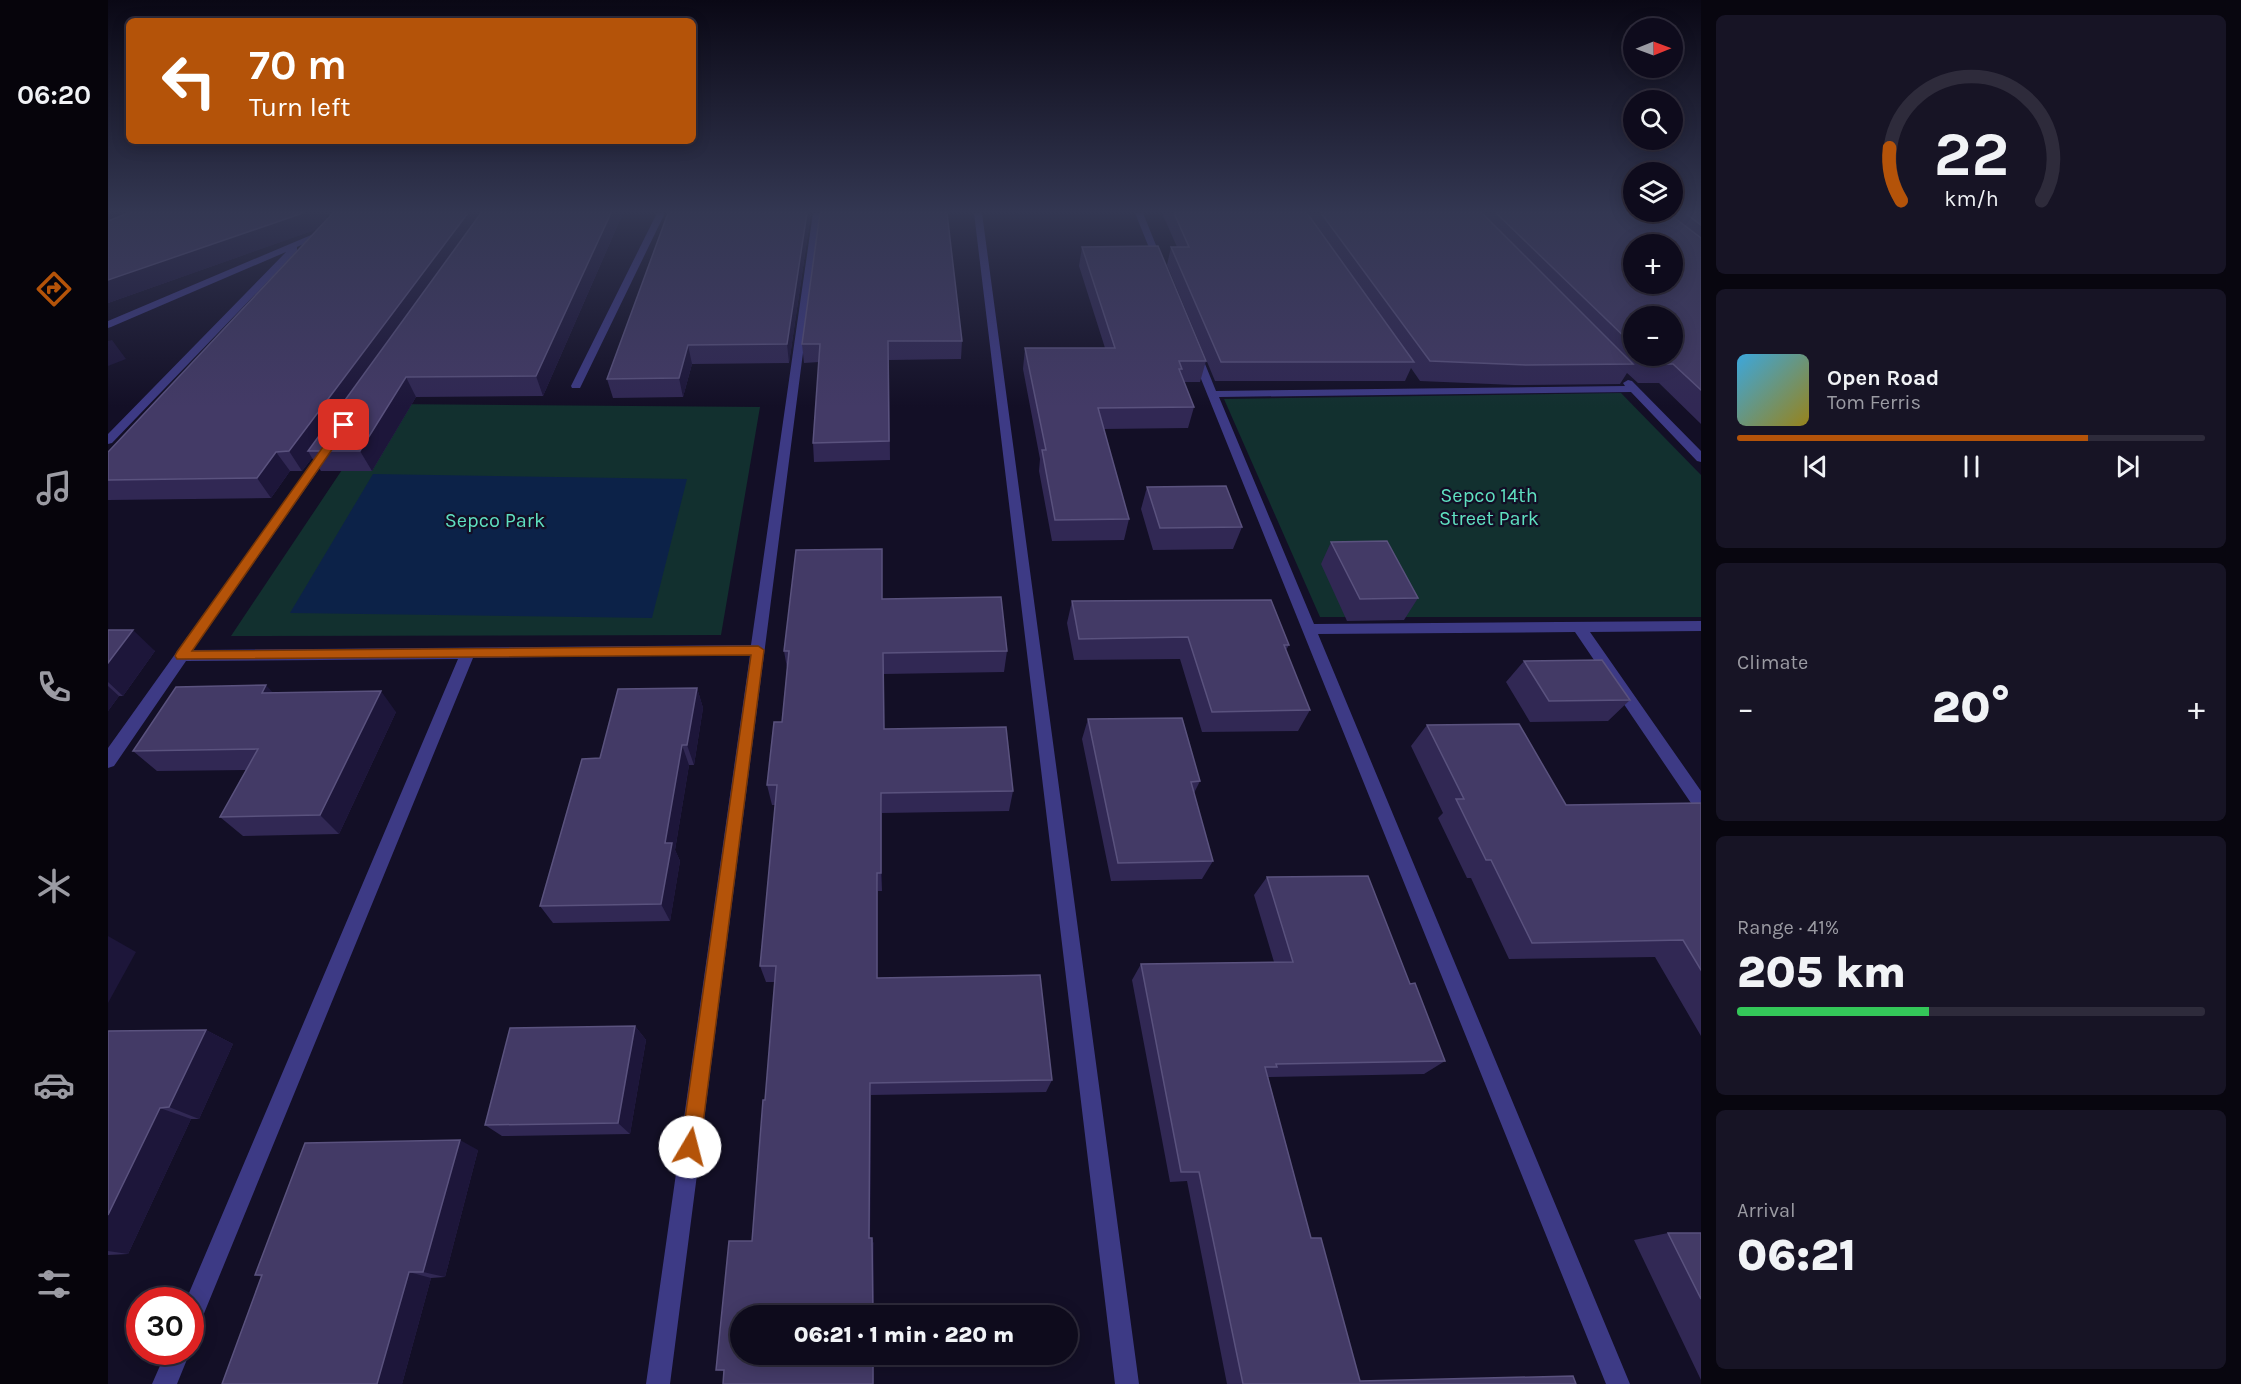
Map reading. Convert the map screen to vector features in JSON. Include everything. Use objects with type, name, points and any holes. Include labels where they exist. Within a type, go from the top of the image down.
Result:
[{"type":"street","points":[[108,325],[219,278]]},
{"type":"street","points":[[108,441],[266,278]]},
{"type":"street","points":[[576,386],[629,278]]},
{"type":"street","points":[[658,1384],[808,278]]},
{"type":"street","points":[[986,278],[1127,1384]]},
{"type":"street","points":[[1191,341],[1618,1384]]},
{"type":"street","points":[[1617,372],[1701,458]]},
{"type":"street","points":[[1213,394],[1416,387],[1634,388]]},
{"type":"street","points":[[108,760],[337,435]]},
{"type":"street","points":[[1309,628],[1701,626]]},
{"type":"street","points":[[1579,627],[1701,804]]},
{"type":"street","points":[[182,656],[758,650]]},
{"type":"street","points":[[204,1287],[468,653]]},
{"type":"street","points":[[164,1384],[172,1365]]},
{"type":"green space","name":"Sepco 14th Street Park","points":[[1621,393],[1701,475],[1701,617],[1320,617],[1224,399]]},
{"type":"green space","name":"Sepco Park","points":[[386,404],[760,407],[721,635],[231,636]]},
{"type":"water","points":[[373,474],[687,479],[652,618],[290,613]]},
{"type":"building","points":[[272,278],[419,278],[289,451],[276,452],[257,478],[108,480],[108,452]]},
{"type":"building","points":[[434,278],[581,278],[536,376],[406,377],[360,451],[308,451]]},
{"type":"building","points":[[644,278],[797,278],[787,344],[688,345],[679,378],[607,379]]},
{"type":"building","points":[[811,278],[955,278],[962,341],[888,341],[889,441],[813,443],[820,344],[802,344]]},
{"type":"building","points":[[1092,278],[1171,278],[1206,361],[1179,361],[1182,369],[1179,369],[1194,407],[1098,408],[1129,519],[1055,520],[1042,450],[1046,450],[1025,348],[1115,348]]},
{"type":"building","points":[[1184,278],[1353,278],[1414,362],[1221,362]]},
{"type":"building","points":[[1369,278],[1547,278],[1623,354],[1623,364],[1526,365],[1430,361]]},
{"type":"building","points":[[1563,278],[1623,278],[1623,294],[1683,294],[1683,278],[1701,278],[1701,390],[1675,366],[1683,366],[1683,306],[1623,306],[1623,335]]},
{"type":"building","points":[[1226,486],[1242,527],[1160,528],[1147,487]]},
{"type":"building","points":[[1387,541],[1418,598],[1360,599],[1331,542]]},
{"type":"building","points":[[882,549],[882,599],[1001,597],[1007,651],[883,653],[884,729],[1006,727],[1013,791],[881,793],[881,873],[877,873],[877,978],[1040,975],[1052,1080],[870,1083],[869,1238],[872,1238],[873,1305],[730,1305],[730,1365],[873,1365],[873,1384],[723,1384],[724,1370],[716,1370],[729,1241],[752,1241],[776,966],[760,966],[777,785],[767,785],[774,722],[782,722],[789,651],[784,651],[796,550]]},
{"type":"building","points":[[1271,600],[1289,645],[1284,645],[1310,710],[1212,712],[1188,637],[1079,639],[1072,601]]},
{"type":"building","points":[[108,630],[133,630],[108,663]]},
{"type":"building","points":[[1602,660],[1630,700],[1549,701],[1524,661]]},
{"type":"building","points":[[266,685],[262,693],[381,691],[320,815],[220,817],[258,749],[133,751],[176,687]]},
{"type":"building","points":[[697,688],[687,745],[682,745],[665,843],[672,843],[661,904],[540,906],[582,759],[600,758],[618,689]]},
{"type":"building","points":[[1182,718],[1200,781],[1191,782],[1213,861],[1118,863],[1088,719]]},
{"type":"building","points":[[1519,724],[1566,805],[1701,803],[1701,970],[1683,940],[1532,943],[1491,860],[1486,860],[1456,799],[1464,799],[1427,725]]},
{"type":"building","points":[[1368,876],[1410,984],[1415,983],[1445,1061],[1276,1064],[1277,1067],[1265,1067],[1311,1238],[1321,1238],[1360,1381],[1573,1376],[1576,1384],[1243,1384],[1199,1172],[1181,1172],[1141,964],[1293,962],[1267,877]]},
{"type":"building","points":[[635,1026],[618,1123],[485,1125],[510,1028]]},
{"type":"building","points":[[206,1030],[169,1107],[160,1108],[108,1215],[108,1031]]},
{"type":"building","points":[[460,1140],[423,1272],[409,1272],[377,1384],[222,1384],[262,1275],[255,1275],[305,1143]]},
{"type":"building","points":[[1668,1233],[1701,1233],[1701,1299]]},
{"type":"route","points":[[344,425],[182,656],[758,650],[690,1147]]}]
